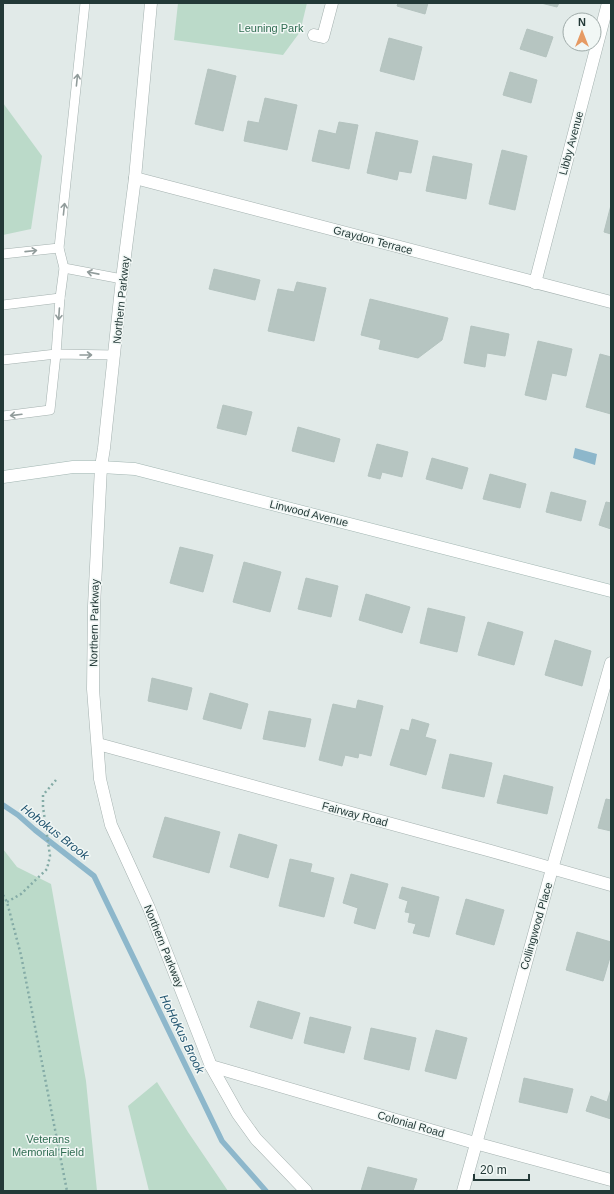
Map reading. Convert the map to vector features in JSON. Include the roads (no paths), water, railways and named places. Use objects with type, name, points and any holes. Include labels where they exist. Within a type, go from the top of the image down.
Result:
[{"type":"street","name":"Northern Parkway","points":[[152,3],[135,178],[101,467],[94,606],[93,689],[100,779],[111,825],[149,908],[211,1066],[238,1114],[256,1139],[306,1191]]},
{"type":"street","points":[[314,35],[323,37],[332,3]]},
{"type":"street","name":"Libby Avenue","points":[[535,282],[608,3]]},
{"type":"street","name":"Graydon Terrace","points":[[135,178],[611,302]]},
{"type":"street","name":"Linwood Avenue","points":[[3,477],[73,467],[135,469],[611,591]]},
{"type":"street","name":"Collingwood Place","points":[[463,1191],[611,662]]},
{"type":"street","name":"Fairway Road","points":[[98,744],[611,885]]},
{"type":"street","name":"Colonial Road","points":[[211,1066],[476,1143],[611,1180]]},
{"type":"lane","points":[[3,416],[50,410],[64,268],[60,248],[85,3]]},
{"type":"lane","points":[[3,254],[60,248]]},
{"type":"lane","points":[[64,268],[122,279]]},
{"type":"lane","points":[[3,305],[60,298]]},
{"type":"lane","points":[[3,360],[56,354],[115,355]]},
{"type":"water","points":[[575,448],[597,454],[595,465],[573,458]]},
{"type":"waterway","name":"HoHoKus Brook","points":[[3,805],[18,815],[94,876],[222,1141],[266,1191]]},
{"type":"park label","name":"Leuning Park","points":[[271,28]]},
{"type":"park label","name":"Veterans Memorial Field","points":[[48,1145]]},
{"type":"water label","name":"Hohokus Brook","points":[[55,832]]}]
